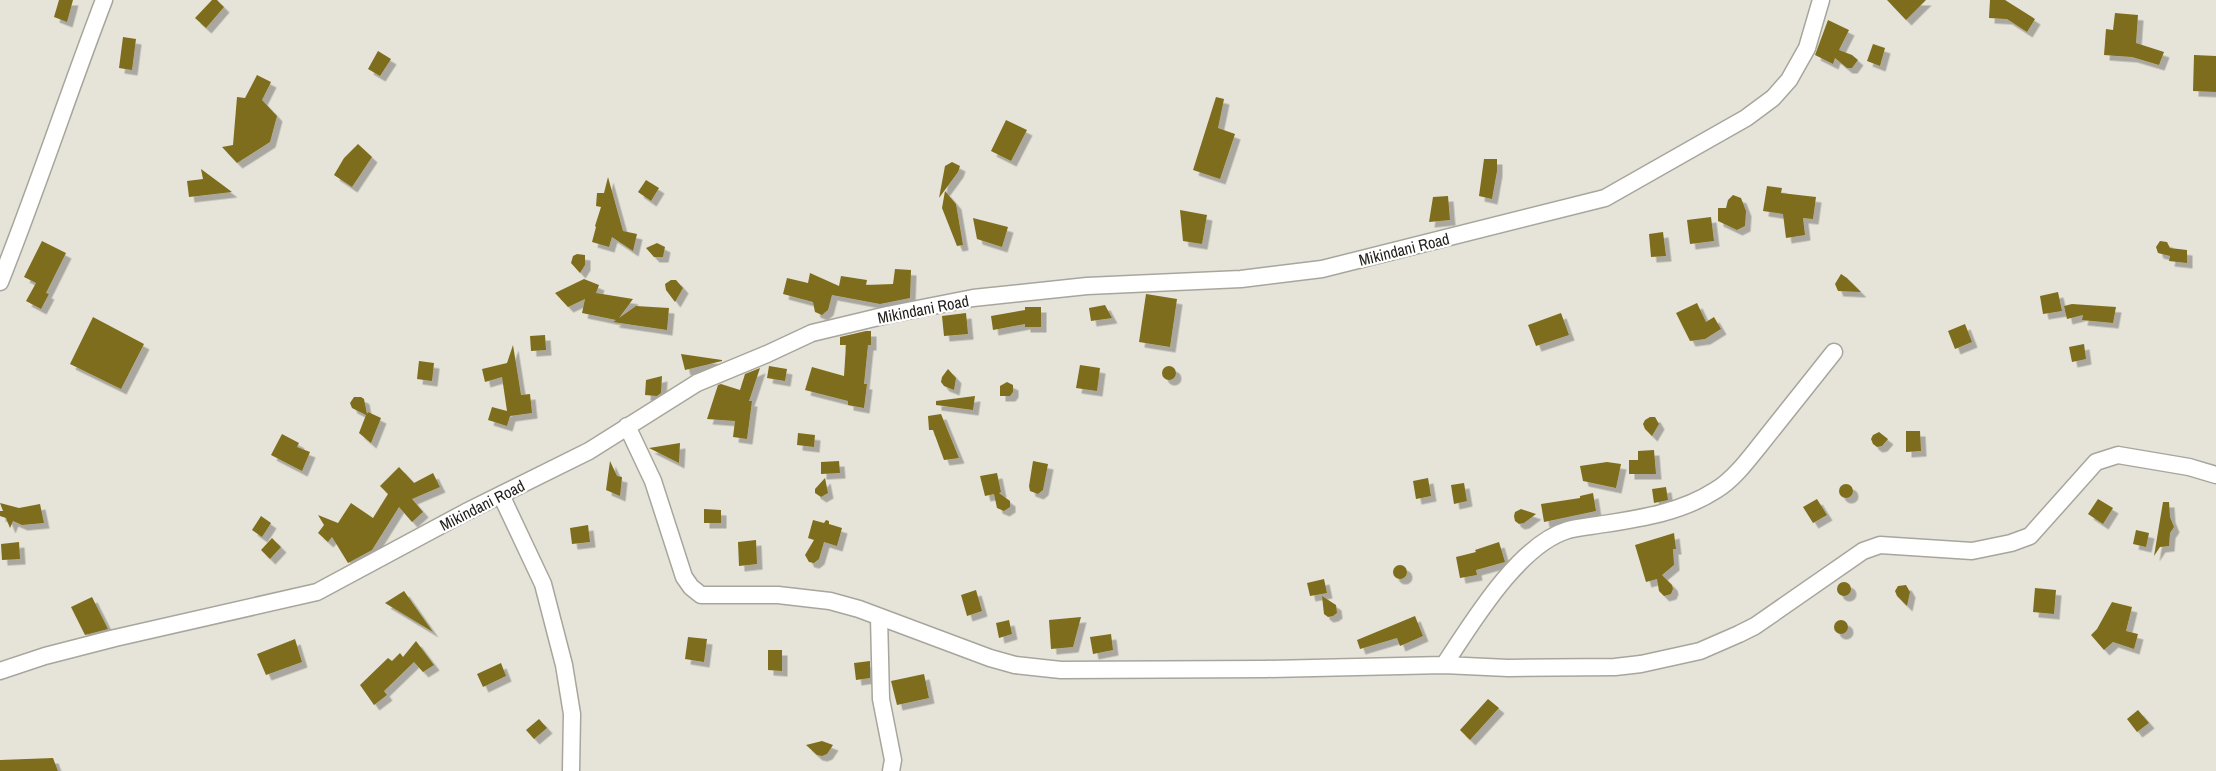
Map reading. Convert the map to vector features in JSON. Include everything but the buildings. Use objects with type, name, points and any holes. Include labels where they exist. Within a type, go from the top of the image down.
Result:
[{"type":"street","points":[[0,282],[31,205],[55,131],[104,0]]},
{"type":"street","name":"Mikindani Road","points":[[0,671],[45,656],[115,638],[317,592],[588,451],[698,383],[812,333],[973,298],[1087,286],[1241,279],[1322,269],[1605,198],[1746,118],[1773,98],[1789,80],[1807,48],[1821,0]]},
{"type":"street","points":[[1444,665],[1470,626],[1508,577],[1532,550],[1550,538],[1569,530],[1670,511],[1698,501],[1719,489],[1760,445],[1834,352]]},
{"type":"street","points":[[627,426],[645,459],[684,577],[691,588],[701,595],[778,595],[813,598],[859,609],[990,658],[1015,665],[1061,670],[1444,665],[1508,668],[1615,667],[1641,664],[1700,651],[1755,626],[1863,551],[1880,545],[1971,551],[2011,543],[2030,536],[2096,462],[2108,457],[2118,455],[2189,467],[2216,475]]},
{"type":"street","points":[[501,495],[543,584],[564,665],[572,714],[571,771]]},
{"type":"street","points":[[879,617],[881,699],[893,760],[891,771]]}]
